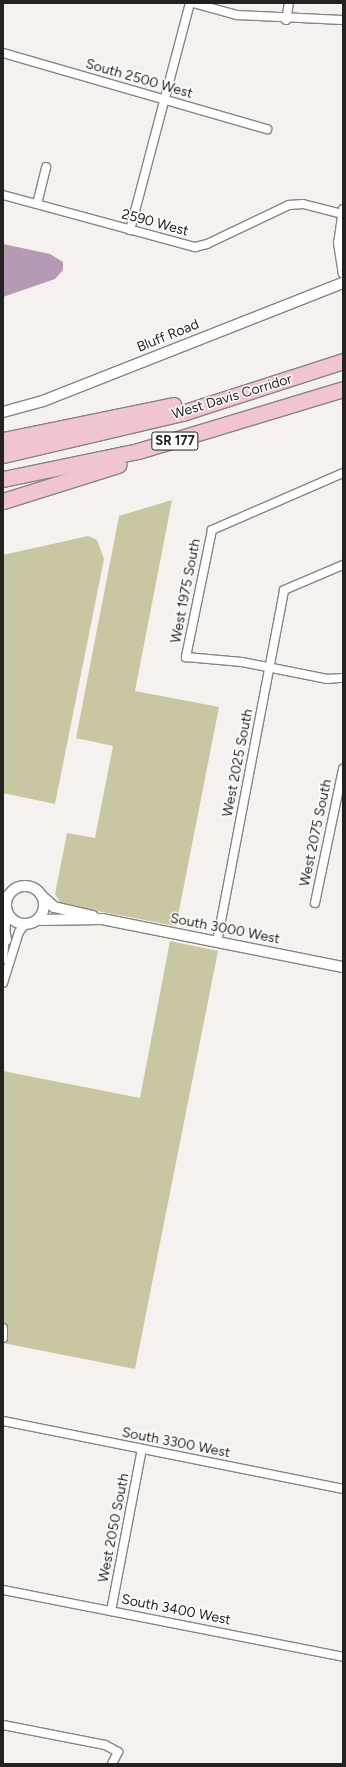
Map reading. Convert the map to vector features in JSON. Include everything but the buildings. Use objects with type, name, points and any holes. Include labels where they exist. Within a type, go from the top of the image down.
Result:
[{"type":"highway","name":"West Davis Corridor","points":[[3,454],[182,413],[264,388],[343,361]]},
{"type":"highway","points":[[3,440],[264,388]]},
{"type":"highway","name":"West Davis Corridor","points":[[3,480],[138,451],[264,416],[343,389]]},
{"type":"highway","points":[[3,501],[232,430],[264,416]]},
{"type":"street","points":[[130,230],[190,3]]},
{"type":"street","points":[[194,3],[237,15],[286,20],[343,20]]},
{"type":"street","points":[[286,20],[289,3]]},
{"type":"street","name":"South 2500 West","points":[[3,53],[267,129]]},
{"type":"street","points":[[37,204],[46,167]]},
{"type":"street","name":"2590 West","points":[[3,195],[194,247],[207,244],[290,205],[303,204],[342,211]]},
{"type":"street","points":[[342,211],[338,243],[343,274]]},
{"type":"street","name":"Bluff Road","points":[[3,412],[43,401],[343,283]]},
{"type":"street","name":"West 1975 South","points":[[269,668],[186,657],[212,530],[343,473]]},
{"type":"street","name":"West 2025 South","points":[[218,942],[284,590],[343,566]]},
{"type":"street","points":[[269,668],[327,679],[343,678]]},
{"type":"street","name":"West 2075 South","points":[[315,903],[343,769]]},
{"type":"street","points":[[3,959],[6,940],[5,909],[7,900],[16,888]]},
{"type":"street","points":[[3,889],[34,888],[43,897],[44,909],[37,920],[25,924],[14,920],[5,909]]},
{"type":"street","name":"South 3000 West","points":[[43,897],[54,907],[102,920],[343,967]]},
{"type":"street","name":"South 3000 West","points":[[37,920],[102,920]]},
{"type":"street","points":[[3,924],[6,940]]},
{"type":"street","points":[[3,983],[18,935],[25,924]]},
{"type":"street","points":[[3,1338],[4,1329]]},
{"type":"street","name":"South 3300 West","points":[[3,1421],[343,1489]]},
{"type":"street","name":"West 2050 South","points":[[111,1611],[142,1449]]},
{"type":"street","name":"South 3400 West","points":[[3,1590],[343,1657]]},
{"type":"street","points":[[3,1725],[105,1745],[118,1752],[112,1764]]},
{"type":"shaded area","points":[[3,244],[50,254],[63,262],[63,270],[55,279],[3,297]]},
{"type":"shaded area","points":[[172,500],[135,691],[219,707],[176,926],[61,904],[55,894],[67,833],[95,838],[113,746],[76,738],[119,516]]},
{"type":"shaded area","points":[[88,536],[97,540],[104,559],[55,804],[3,793],[3,555]]},
{"type":"shaded area","points":[[170,941],[218,951],[135,1369],[3,1343],[3,1071],[140,1098]]}]
